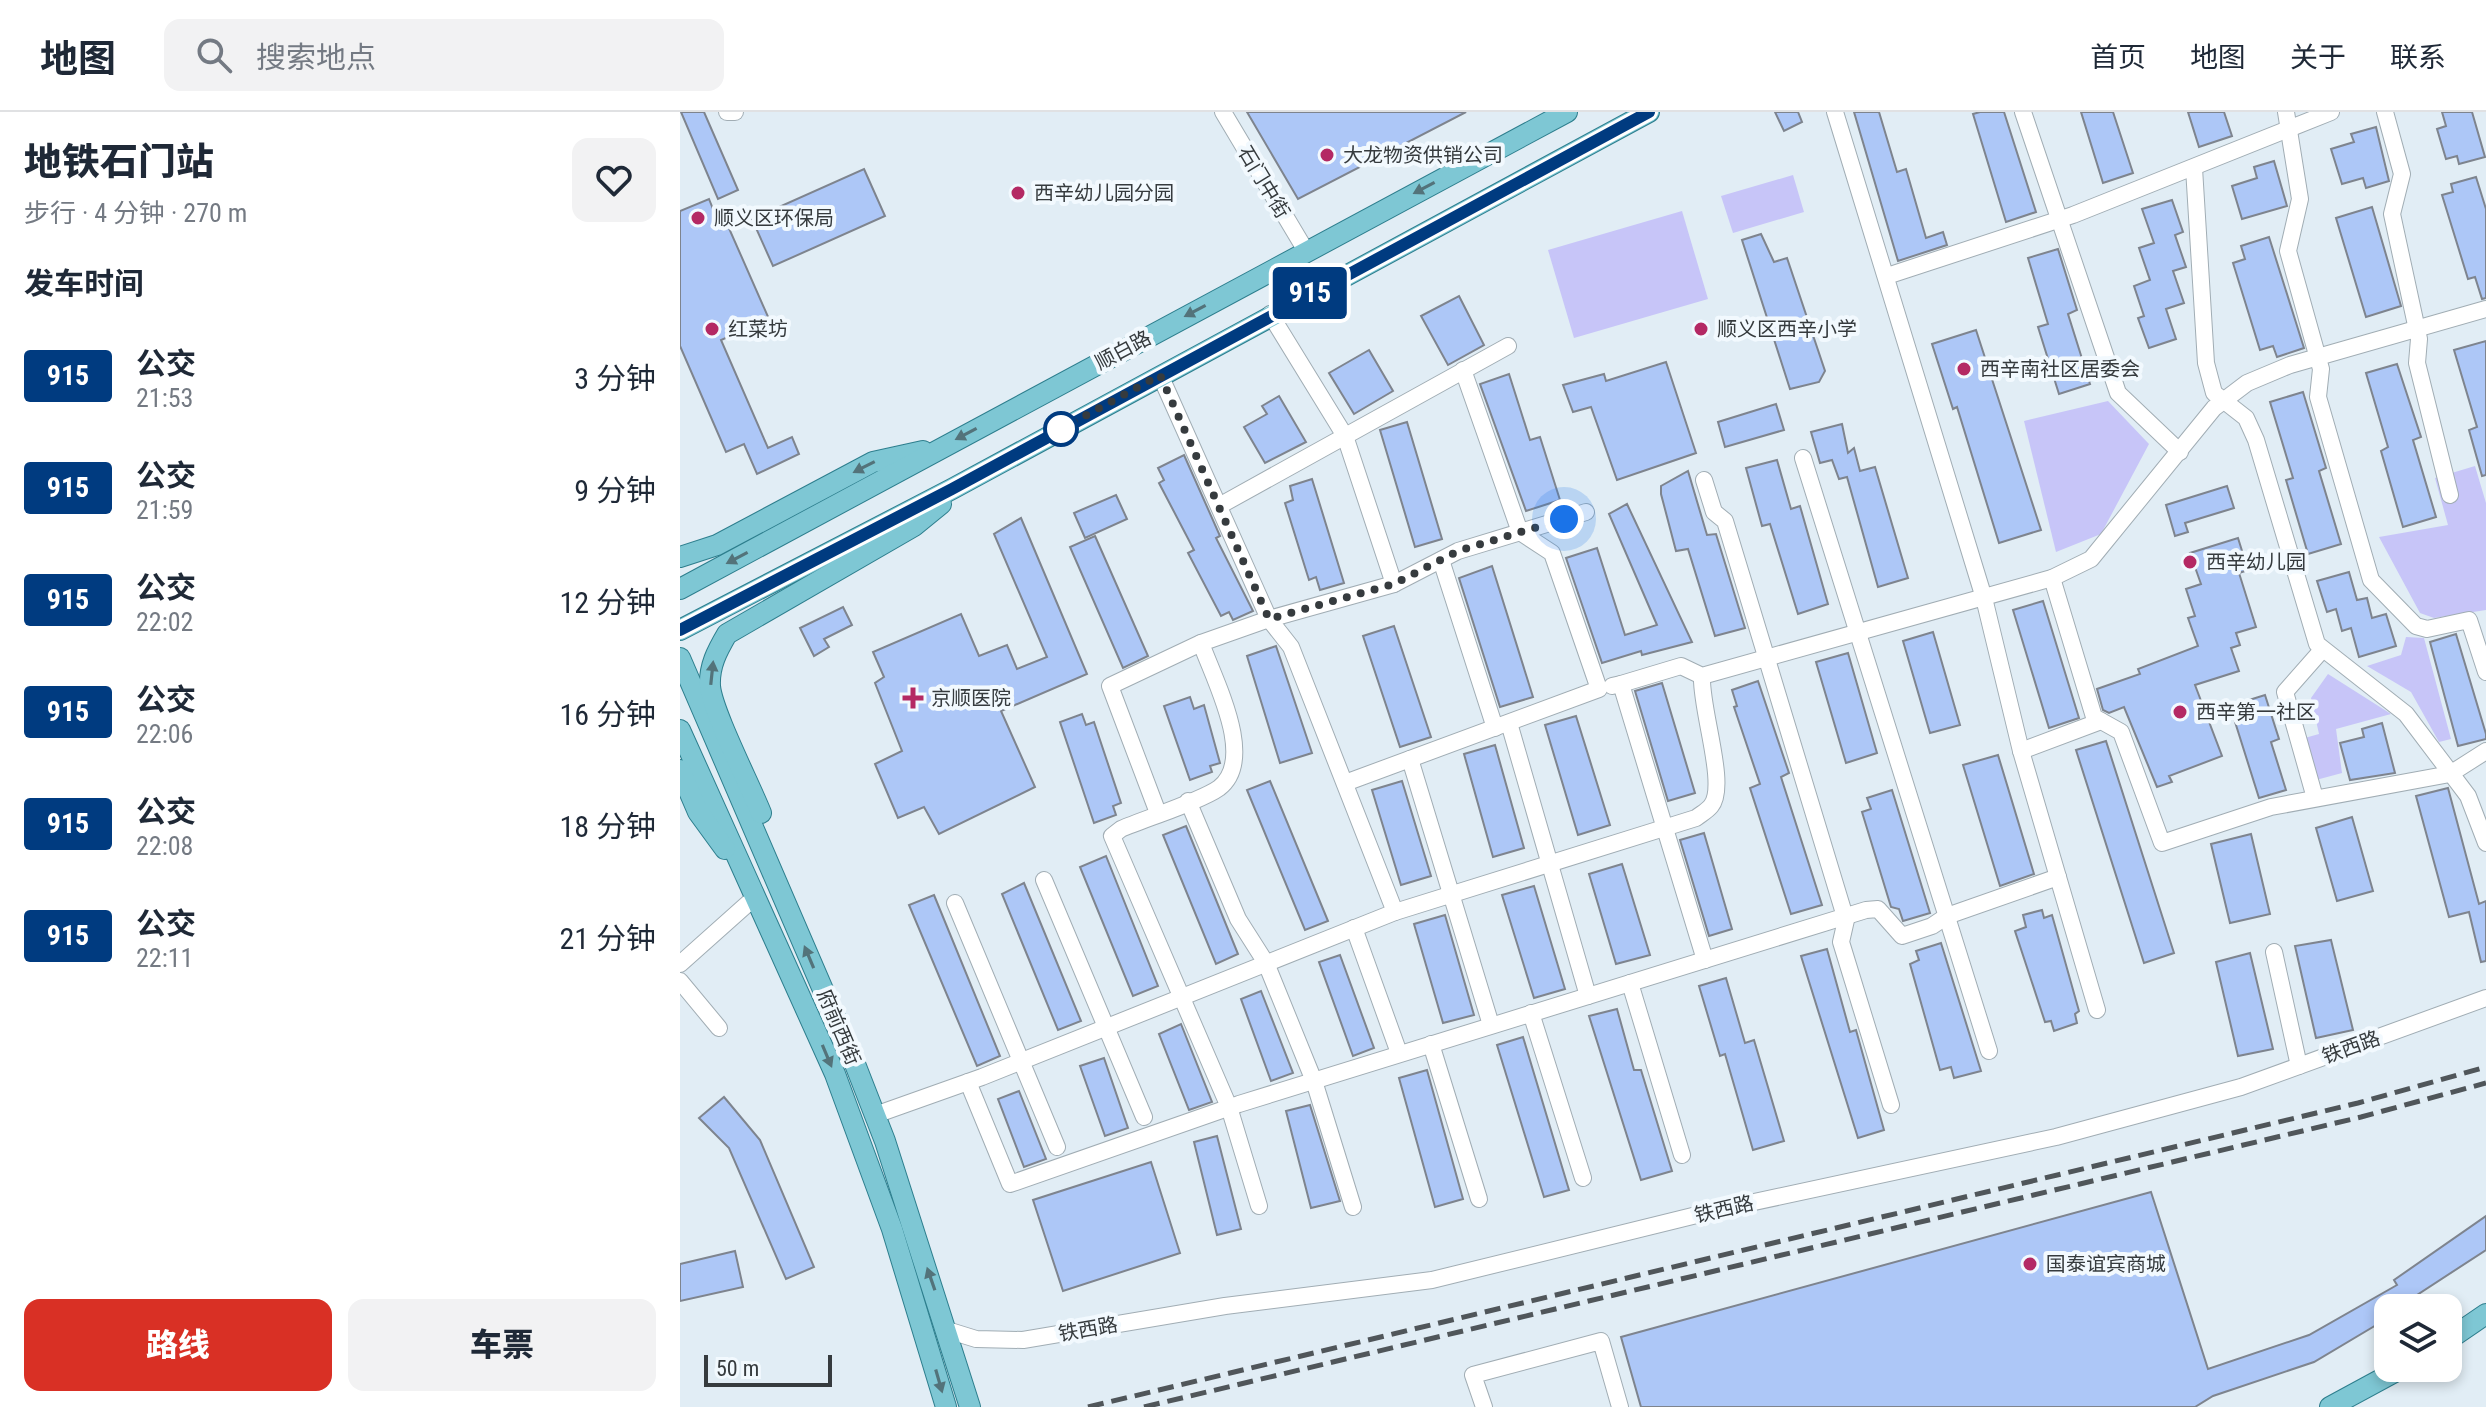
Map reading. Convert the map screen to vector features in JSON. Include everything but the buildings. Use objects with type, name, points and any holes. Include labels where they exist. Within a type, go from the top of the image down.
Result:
[{"type":"main road","name":"顺白路","points":[[680,589],[1567,112]]},
{"type":"main road","name":"顺白路","points":[[680,630],[952,489],[1270,314],[1649,112]]},
{"type":"main road","points":[[680,557],[717,545],[873,462],[939,449]]},
{"type":"main road","points":[[764,852],[762,813],[710,689],[716,652],[727,634],[914,526],[940,506],[952,489]]},
{"type":"main road","name":"府前西街","points":[[680,658],[875,1115],[970,1407]]},
{"type":"main road","name":"府前西街","points":[[680,730],[692,798],[740,865],[799,991],[859,1137],[892,1229],[946,1407]]},
{"type":"main road","points":[[680,770],[692,798]]},
{"type":"main road","points":[[2462,1330],[2486,1314]]},
{"type":"main road","points":[[2330,1407],[2376,1382]]},
{"type":"street","points":[[727,112],[735,112]]},
{"type":"street","name":"石门中街","points":[[1223,112],[1306,251]]},
{"type":"street","points":[[1835,112],[1984,598],[2021,751],[2097,1010]]},
{"type":"street","points":[[2023,112],[2118,393],[2180,452]]},
{"type":"street","points":[[2286,112],[2291,129],[2289,146],[2300,199],[2288,251],[2321,369],[2318,397],[2371,580],[2416,626],[2427,629],[2469,620],[2486,672]]},
{"type":"street","points":[[1887,276],[2059,220],[2331,112]]},
{"type":"street","points":[[2385,112],[2402,174],[2392,214],[2417,328],[2417,363],[2450,495]]},
{"type":"street","points":[[2194,168],[2206,363],[2214,393],[2246,418],[2256,440],[2317,644],[2406,714],[2468,796],[2486,843]]},
{"type":"street","points":[[1345,783],[1599,689],[1681,666],[1702,676],[2052,578],[2091,559],[2223,401],[2247,383],[2317,357],[2486,309]]},
{"type":"street","points":[[1270,314],[1345,436],[1394,584]]},
{"type":"street","points":[[1219,506],[1508,346]]},
{"type":"street","points":[[1463,370],[1520,532],[1552,553],[1599,689]]},
{"type":"street","points":[[1160,375],[1269,619],[1291,647],[1395,912]]},
{"type":"street","points":[[1803,458],[1989,1051]]},
{"type":"street","points":[[1704,480],[1714,512],[1725,521],[1845,917],[1841,942],[1891,1105]]},
{"type":"street","points":[[1158,813],[1110,686],[1201,643],[1269,619],[1394,584],[1441,560],[1586,512]]},
{"type":"street","points":[[1441,560],[1550,864],[1588,996]]},
{"type":"street","points":[[2052,578],[2094,717],[2121,732],[2162,843],[2271,807],[2450,774],[2486,751]]},
{"type":"street","points":[[1201,643],[1237,745],[1236,767],[1219,788],[1112,836],[1229,1107],[1259,1206]]},
{"type":"street","points":[[2315,798],[2285,692],[2322,650]]},
{"type":"street","points":[[875,1115],[968,1082],[1395,912],[1696,818],[1713,805],[1719,782],[1701,699],[1702,676]]},
{"type":"street","points":[[1621,684],[1705,960]]},
{"type":"street","points":[[2021,751],[2101,721]]},
{"type":"street","points":[[1410,759],[1491,1025]]},
{"type":"street","points":[[1188,801],[1238,919],[1266,963],[1314,1081],[1353,1207]]},
{"type":"street","points":[[968,1082],[1010,1184],[1229,1107],[1845,917],[1878,909],[1902,936],[1932,926],[1947,916],[2058,877]]},
{"type":"street","points":[[1044,880],[1144,1117]]},
{"type":"street","points":[[680,964],[754,898]]},
{"type":"street","points":[[955,903],[1057,1147]]},
{"type":"street","points":[[1354,928],[1399,1053]]},
{"type":"street","points":[[2274,952],[2299,1066]]},
{"type":"street","points":[[680,981],[719,1028]]},
{"type":"street","points":[[1630,983],[1682,1155]]},
{"type":"street","name":"铁西路","points":[[947,1330],[976,1339],[1023,1340],[1225,1306],[1432,1280],[1717,1210],[2056,1137],[2241,1087],[2486,998]]},
{"type":"street","points":[[1531,1013],[1583,1178]]},
{"type":"street","points":[[1431,1044],[1479,1199]]},
{"type":"street","points":[[1484,1407],[1473,1375],[1601,1341],[1620,1407]]},
{"type":"shaded area","points":[[1793,175],[1804,212],[1733,233],[1721,196]]},
{"type":"shaded area","points":[[1682,211],[1708,299],[1574,338],[1548,250]]},
{"type":"shaded area","points":[[2108,401],[2149,444],[2101,534],[2056,552],[2024,421]]},
{"type":"shaded area","points":[[2475,466],[2486,503],[2486,610],[2434,618],[2420,613],[2379,537],[2448,525],[2435,478]]},
{"type":"shaded area","points":[[2406,637],[2424,638],[2451,739],[2439,742],[2411,692],[2367,666],[2401,655]]},
{"type":"shaded area","points":[[2328,674],[2391,714],[2336,729],[2342,773],[2316,780],[2301,739],[2319,734],[2311,698]]},
{"type":"railway","points":[[1088,1407],[2358,1103],[2486,1067]]},
{"type":"railway","points":[[1144,1407],[2361,1117],[2486,1083]]},
{"type":"bus line","name":"915","points":[[680,630],[952,489],[1270,314],[1649,112]]},
{"type":"place","name":"大龙物资供销公司","points":[[1327,155]]},
{"type":"place","name":"西辛幼儿园分园","points":[[1018,193]]},
{"type":"place","name":"顺义区环保局","points":[[698,218]]},
{"type":"place","name":"红菜坊","points":[[712,329]]},
{"type":"place","name":"顺义区西辛小学","points":[[1701,329]]},
{"type":"place","name":"西辛南社区居委会","points":[[1964,369]]},
{"type":"place","name":"西辛幼儿园","points":[[2190,562]]},
{"type":"place","name":"京顺医院","points":[[913,698]]},
{"type":"place","name":"西辛第一社区","points":[[2180,712]]},
{"type":"place","name":"国泰谊宾商城","points":[[2030,1264]]},
{"type":"route","points":[[1061,429],[1160,375],[1269,619],[1394,584],[1458,551],[1564,519]]}]
